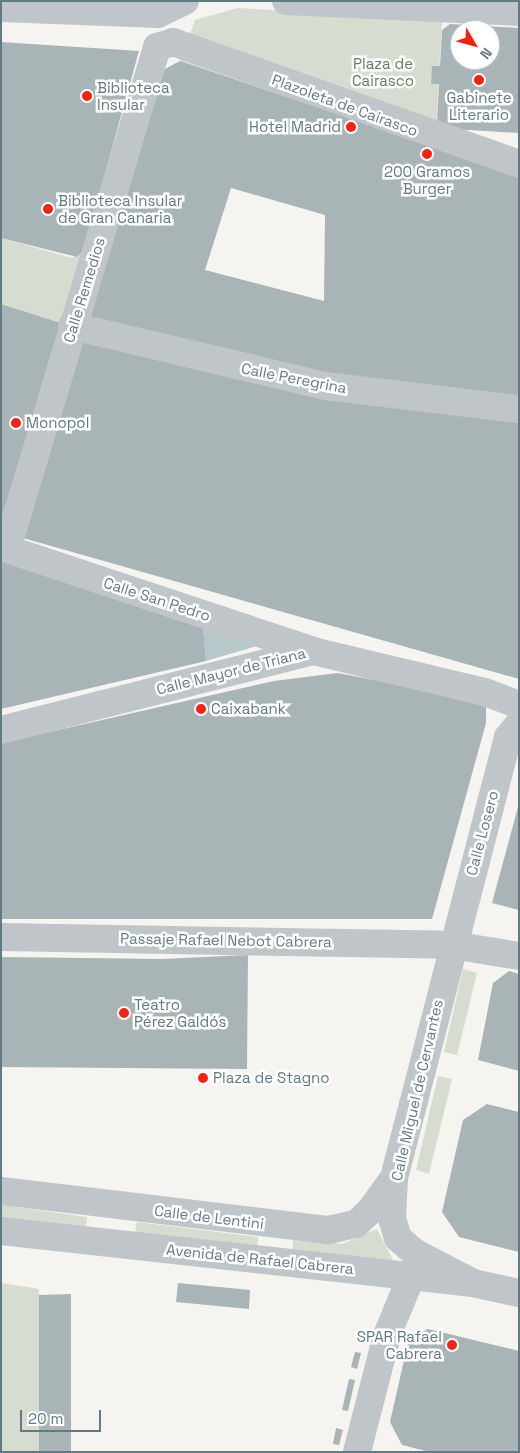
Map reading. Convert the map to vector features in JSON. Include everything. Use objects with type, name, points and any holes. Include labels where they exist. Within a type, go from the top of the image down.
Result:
[{"type":"street","points":[[1,8],[158,14],[185,1]]},
{"type":"street","points":[[286,1],[519,12]]},
{"type":"street","name":"Calle Remedios","points":[[4,548],[72,326],[165,44],[158,14]]},
{"type":"street","name":"Plazoleta de Cairasco","points":[[165,44],[519,164]]},
{"type":"street","name":"Calle Peregrina","points":[[72,326],[326,386],[519,409]]},
{"type":"street","name":"Calle San Pedro","points":[[4,548],[312,651]]},
{"type":"street","name":"Calle Mayor de Triana","points":[[1,730],[312,651],[485,692],[519,705]]},
{"type":"street","name":"Calle Losero","points":[[452,945],[508,737],[519,724]]},
{"type":"street","name":"Passaje Rafael Nebot Cabrera","points":[[1,937],[452,945],[519,956]]},
{"type":"street","name":"Calle Miguel de Cervantes","points":[[452,945],[394,1178],[392,1218],[398,1238],[414,1252],[473,1283]]},
{"type":"street","name":"Calle de Lentini","points":[[1,1191],[329,1230],[356,1224],[370,1211],[394,1178]]},
{"type":"street","name":"Avenida de Rafael Cabrera","points":[[1,1231],[473,1283],[519,1293]]},
{"type":"street","points":[[357,1452],[386,1335],[411,1277]]},
{"type":"green space","name":"Plaza de Cairasco","points":[[237,8],[442,19],[435,149],[180,61],[195,20]]},
{"type":"green space","points":[[1,238],[72,258],[84,249],[61,323],[1,304]]},
{"type":"green space","points":[[463,969],[477,973],[457,1055],[444,1052]]},
{"type":"green space","points":[[438,1076],[452,1079],[429,1174],[416,1170]]},
{"type":"green space","points":[[1,1205],[87,1217],[86,1228],[1,1218]]},
{"type":"green space","points":[[137,1222],[258,1237],[257,1247],[135,1233]]},
{"type":"green space","points":[[377,1229],[393,1260],[391,1263],[293,1252],[293,1240],[342,1244]]},
{"type":"green space","points":[[1,1283],[39,1289],[39,1452],[1,1452]]},
{"type":"shaded area","points":[[203,628],[264,644],[206,661]]},
{"type":"building","name":"Gabinete Literario","points":[[450,24],[450,70],[500,70],[500,27],[519,28],[519,133],[452,129],[437,121],[439,84],[431,84],[432,66],[440,66],[442,30]]},
{"type":"building","points":[[1,42],[139,51],[84,249],[77,257],[1,238]]},
{"type":"building","points":[[180,61],[519,175],[519,400],[326,376],[87,317],[161,71]],"holes":[[[231,188],[325,215],[324,301],[205,270]]]},
{"type":"building","name":"Monopol","points":[[1,304],[61,323],[1,521]]},
{"type":"building","points":[[82,335],[519,418],[519,679],[23,538]]},
{"type":"building","points":[[1,561],[203,628],[206,661],[1,709]]},
{"type":"building","points":[[338,673],[448,694],[486,707],[486,723],[432,919],[1,919],[1,743],[274,681]]},
{"type":"building","points":[[519,807],[519,910],[492,903]]},
{"type":"building","name":"Teatro Pérez Galdós","points":[[248,955],[247,1069],[1,1067],[1,957],[162,959]]},
{"type":"building","points":[[509,971],[519,974],[519,1071],[478,1060],[493,983]]},
{"type":"building","points":[[487,1104],[519,1112],[519,1252],[459,1237],[442,1212],[463,1120]]},
{"type":"building","points":[[178,1283],[250,1290],[249,1309],[176,1302]]},
{"type":"building","points":[[71,1294],[71,1452],[39,1452],[39,1295]]},
{"type":"building","points":[[428,1329],[519,1351],[519,1452],[430,1452],[402,1445],[390,1422],[409,1338]]},
{"type":"building","points":[[355,1352],[361,1353],[357,1369],[351,1367]]},
{"type":"building","points":[[349,1379],[355,1380],[348,1411],[342,1410]]},
{"type":"building","points":[[336,1428],[343,1430],[339,1445],[333,1444]]},
{"type":"place","name":"Gabinete Literario","points":[[479,80]]},
{"type":"place","name":"Biblioteca Insular","points":[[87,96]]},
{"type":"place","name":"Hotel Madrid","points":[[351,127]]},
{"type":"place","name":"200 Gramos Burger","points":[[427,154]]},
{"type":"place","name":"Biblioteca Insular de Gran Canaria","points":[[48,209]]},
{"type":"place","name":"Monopol","points":[[16,423]]},
{"type":"place","name":"Caixabank","points":[[201,709]]},
{"type":"place","name":"Teatro Pérez Galdós","points":[[124,1013]]},
{"type":"place","name":"Plaza de Stagno","points":[[203,1078]]},
{"type":"place","name":"SPAR Rafael Cabrera","points":[[452,1345]]}]
